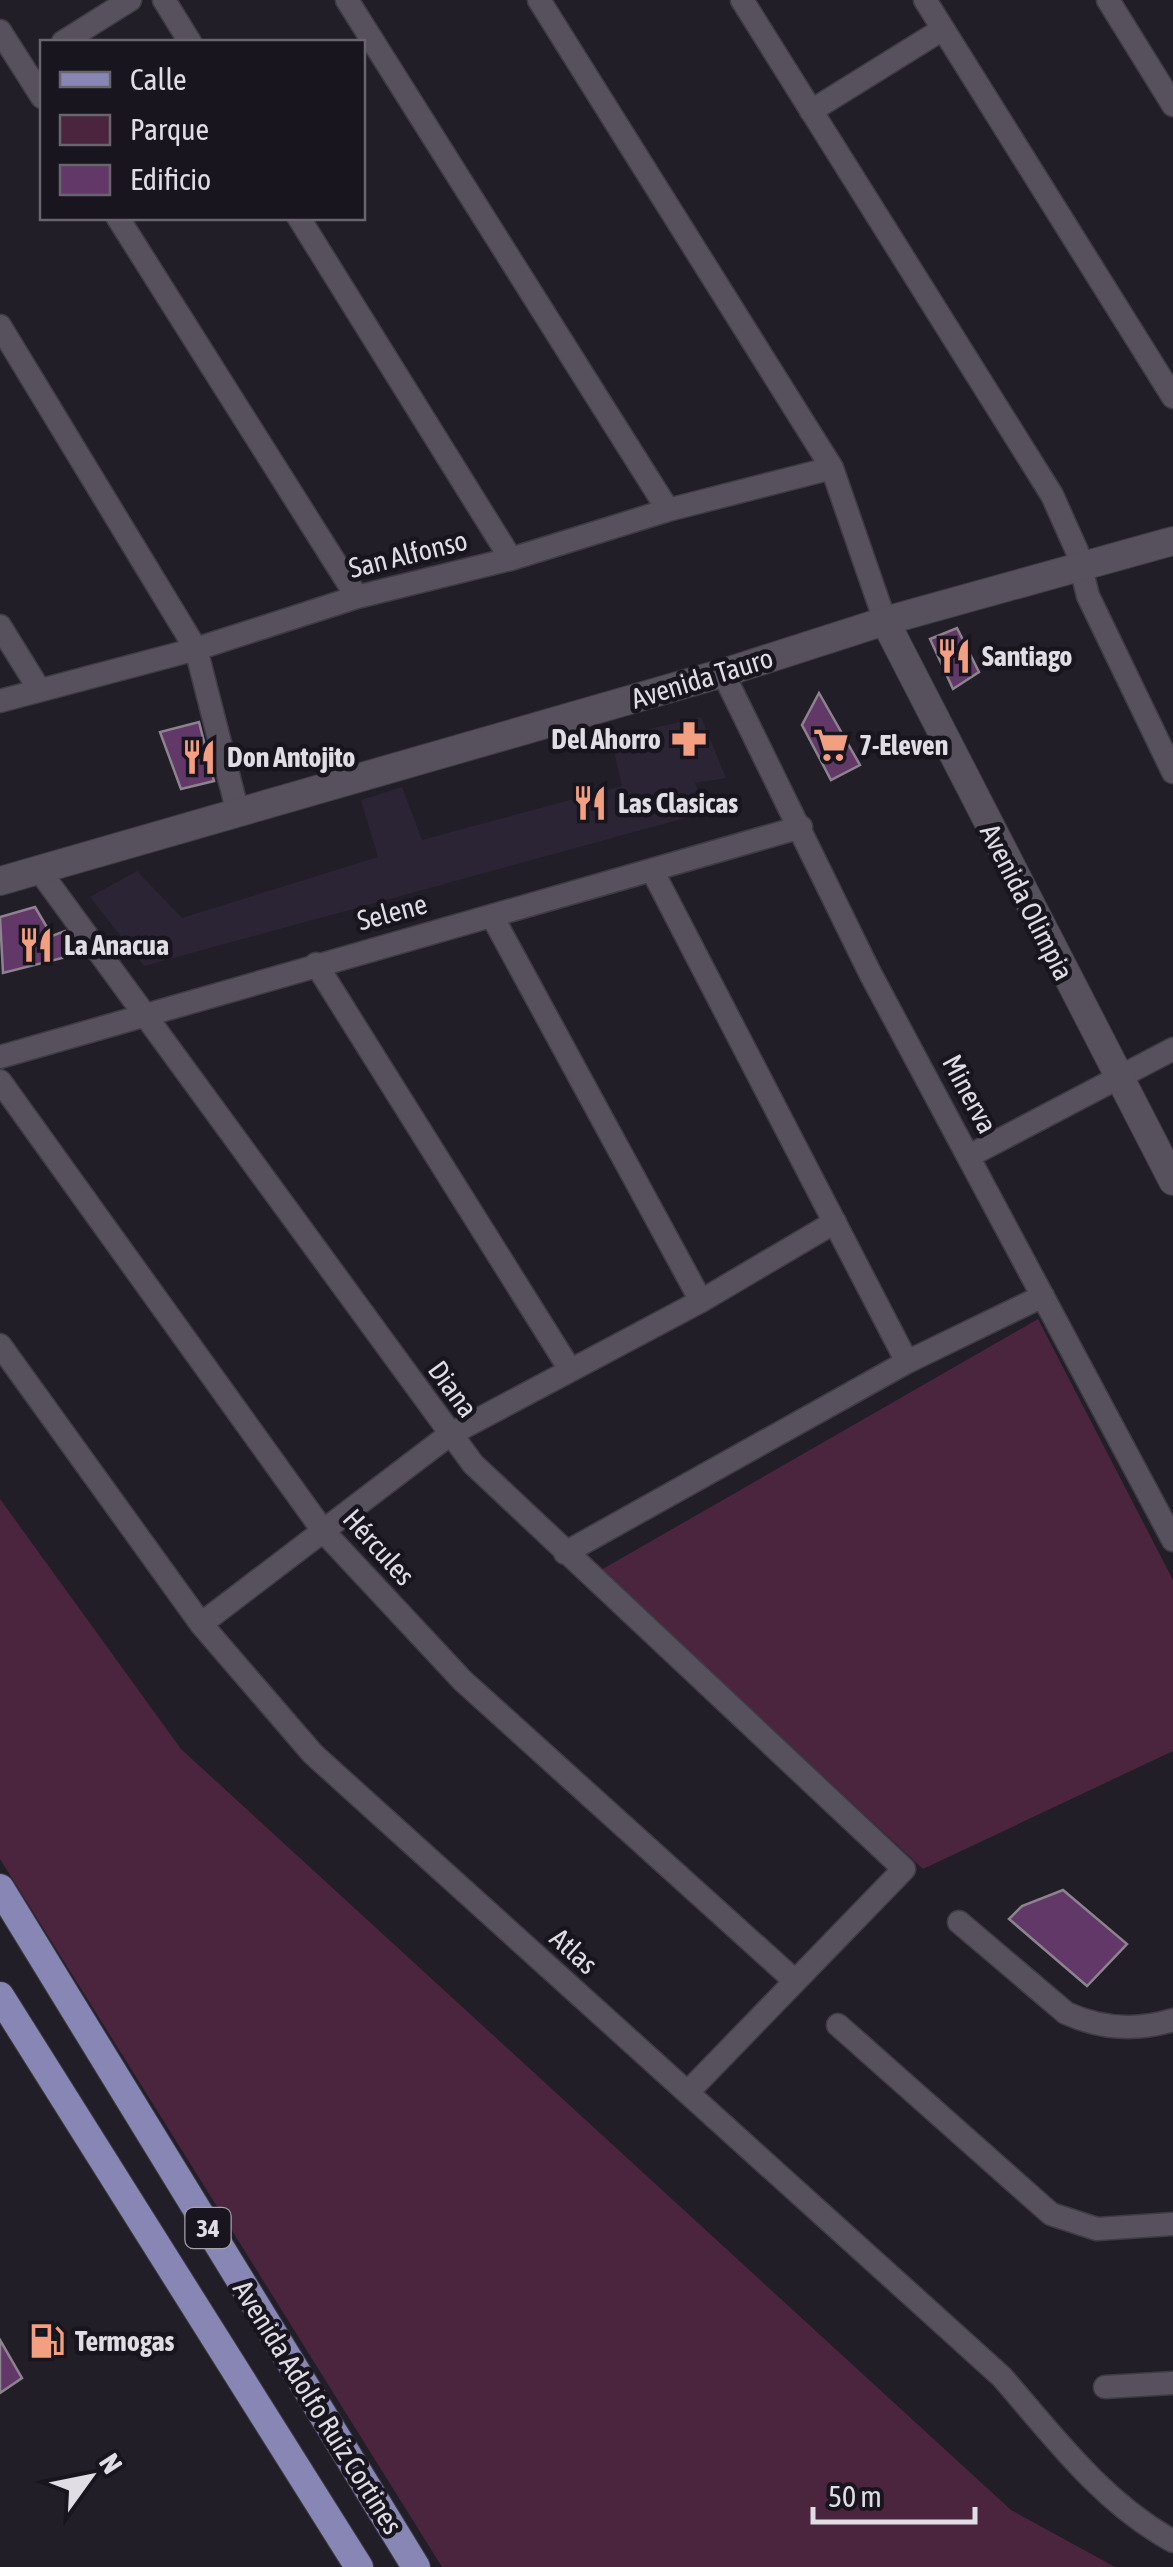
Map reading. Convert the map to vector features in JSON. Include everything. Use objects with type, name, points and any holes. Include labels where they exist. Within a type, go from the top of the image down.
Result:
[{"type":"main road","name":"Avenida Adolfo Ruíz Cortines","points":[[0,1888],[416,2567]]},
{"type":"main road","name":"Avenida Adolfo Ruíz Cortines","points":[[0,1996],[359,2567]]},
{"type":"street","points":[[66,40],[130,0]]},
{"type":"street","points":[[164,0],[189,40]]},
{"type":"street","points":[[347,0],[668,510]]},
{"type":"street","points":[[539,0],[832,468],[884,621]]},
{"type":"street","points":[[742,0],[1052,495],[1082,569],[1088,596],[1173,772]]},
{"type":"street","points":[[926,0],[1173,396]]},
{"type":"street","points":[[1108,0],[1173,105]]},
{"type":"street","points":[[811,111],[944,29]]},
{"type":"street","points":[[0,31],[33,61],[40,89]]},
{"type":"street","points":[[119,220],[358,596]]},
{"type":"street","points":[[300,220],[511,559]]},
{"type":"street","points":[[0,326],[196,649],[237,809]]},
{"type":"street","name":"San Alfonso","points":[[0,700],[196,649],[358,596],[511,559],[668,510],[832,468]]},
{"type":"street","name":"Avenida Tauro","points":[[0,881],[237,809],[723,673],[884,621],[1173,541]]},
{"type":"street","name":"Avenida Olimpia","points":[[884,621],[1173,1181]]},
{"type":"street","points":[[0,626],[39,689]]},
{"type":"street","name":"Minerva","points":[[723,673],[870,973],[1173,1540]]},
{"type":"street","name":"Selene","points":[[0,1057],[801,827]]},
{"type":"street","name":"Diana","points":[[39,870],[473,1464],[904,1869],[795,1981]]},
{"type":"street","points":[[653,872],[907,1362]]},
{"type":"street","points":[[492,916],[700,1302]]},
{"type":"street","points":[[316,964],[568,1368]]},
{"type":"street","points":[[969,1156],[1173,1049]]},
{"type":"street","name":"Hércules","points":[[0,1081],[324,1532],[462,1680],[795,1981]]},
{"type":"street","points":[[200,1624],[449,1435],[568,1368],[700,1302],[835,1222]]},
{"type":"street","points":[[565,1552],[907,1362],[1043,1296]]},
{"type":"street","name":"Atlas","points":[[0,1345],[200,1624],[313,1754],[1002,2377],[1084,2471],[1140,2520],[1173,2541]]},
{"type":"street","points":[[959,1922],[1066,2013],[1087,2023],[1126,2027],[1173,2020]]},
{"type":"street","points":[[688,2092],[795,1981]]},
{"type":"street","points":[[838,2025],[1051,2214],[1097,2229],[1173,2224]]},
{"type":"street","points":[[1105,2388],[1173,2383]]},
{"type":"shaded area","points":[[701,717],[726,778],[695,783],[707,812],[144,966],[90,897],[137,871],[182,918],[378,857],[361,800],[402,787],[422,840],[622,786],[611,738]]},
{"type":"green space","points":[[1038,1319],[1173,1580],[1173,1751],[923,1869],[601,1570]]},
{"type":"green space","points":[[0,1499],[181,1749],[1011,2510],[1115,2567],[442,2567],[0,1859]]},
{"type":"building","name":"Santiago","points":[[957,628],[979,672],[953,689],[930,639]]},
{"type":"building","name":"7-Eleven","points":[[819,693],[860,765],[831,780],[802,725]]},
{"type":"building","points":[[199,722],[214,781],[181,789],[160,732]]},
{"type":"building","name":"La Anacua","points":[[35,907],[52,936],[65,931],[78,954],[3,973],[0,917]]},
{"type":"building","points":[[1063,1890],[1127,1944],[1087,1986],[1009,1919],[1022,1906]]},
{"type":"building","points":[[0,2340],[22,2378],[0,2393]]},
{"type":"place","name":"Santiago","points":[[954,656]]},
{"type":"place","name":"Del Ahorro","points":[[689,739]]},
{"type":"place","name":"7-Eleven","points":[[831,745]]},
{"type":"place","name":"Don Antojito","points":[[199,757]]},
{"type":"place","name":"Las Clasicas","points":[[590,803]]},
{"type":"place","name":"La Anacua","points":[[36,945]]},
{"type":"place","name":"Termogas","points":[[47,2341]]}]
